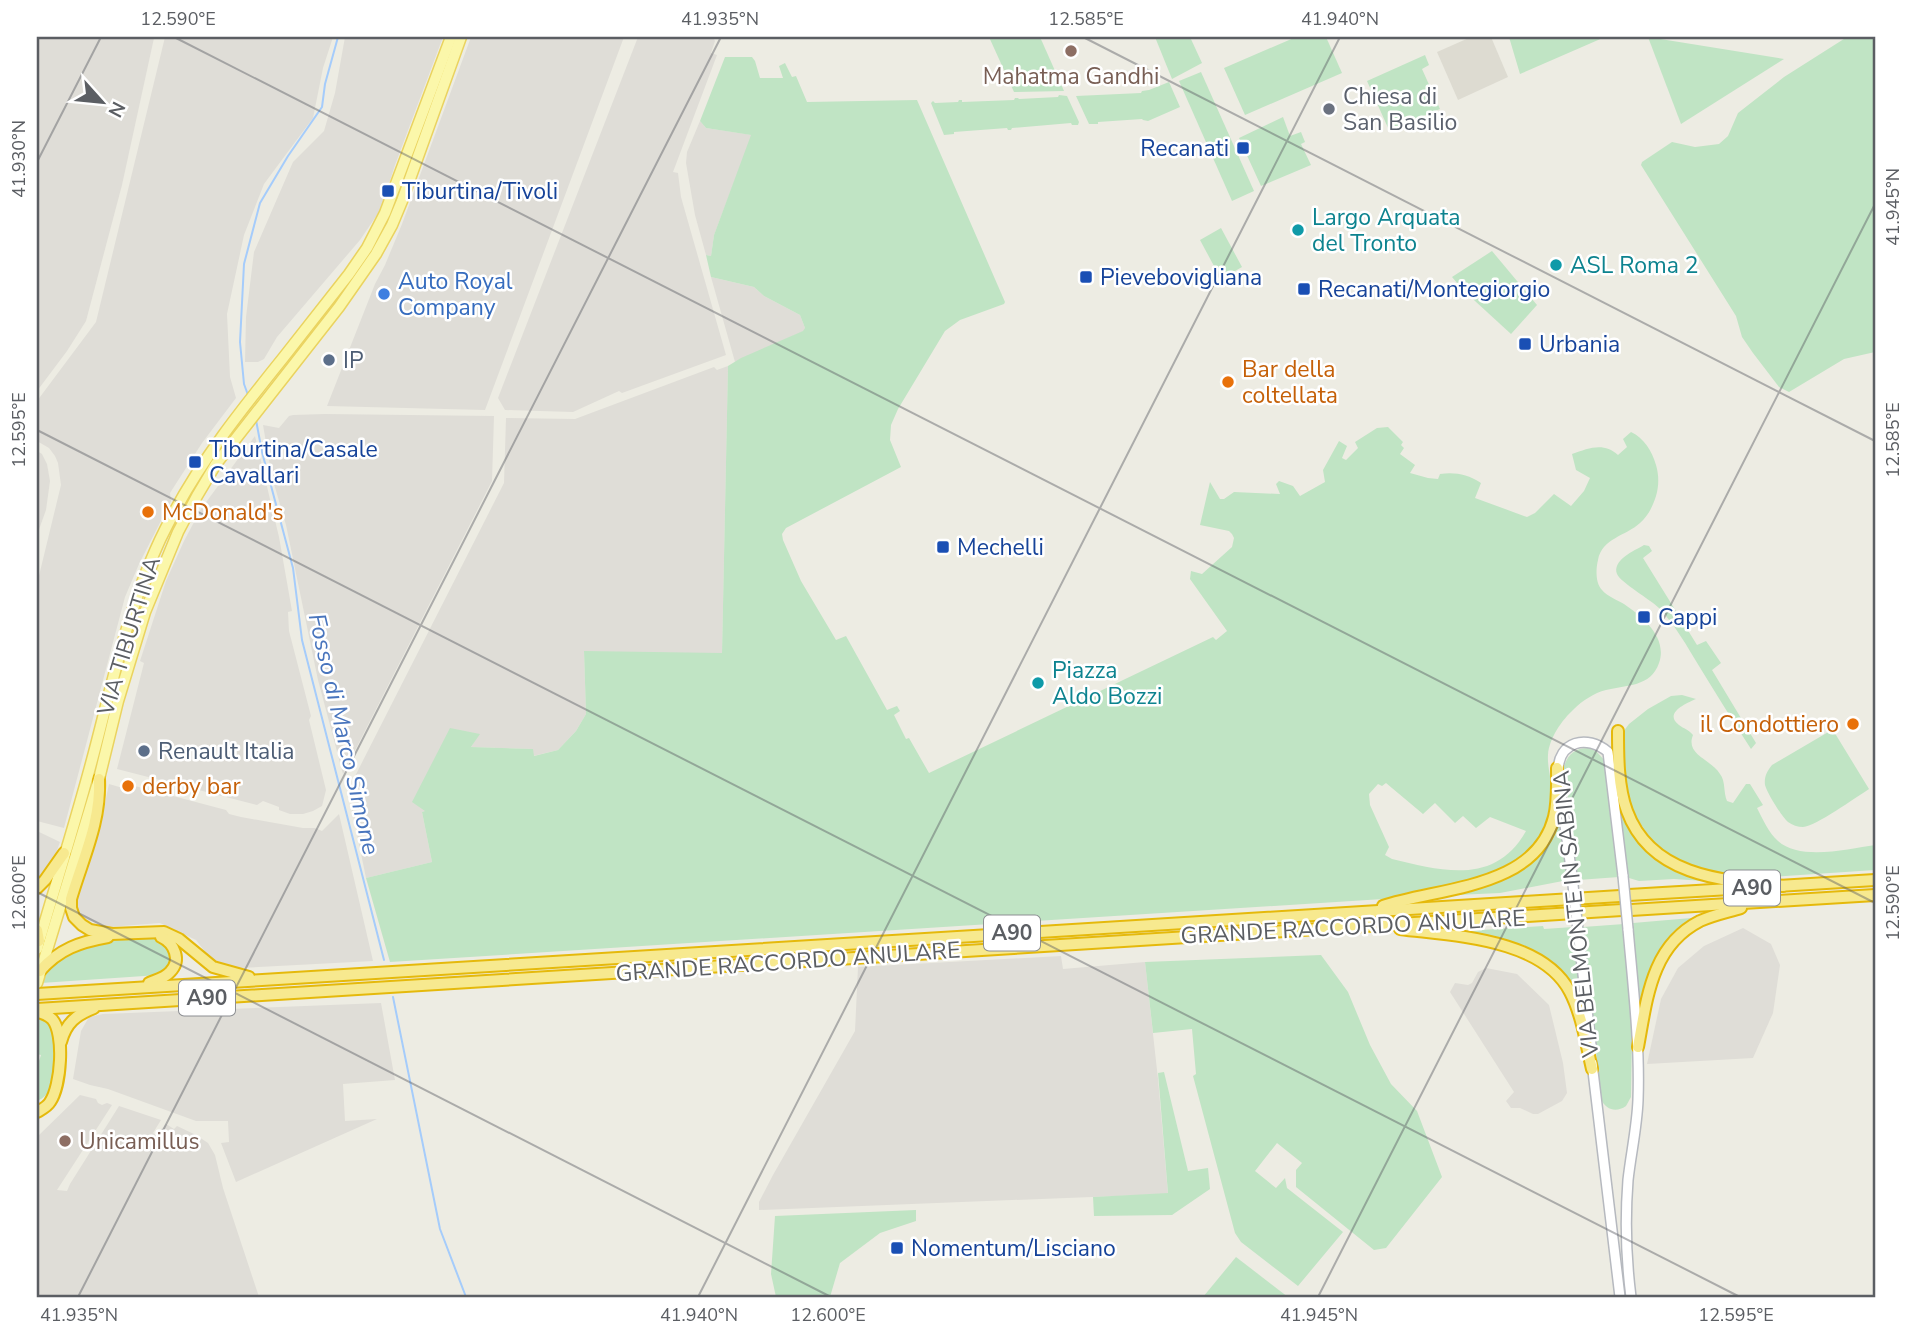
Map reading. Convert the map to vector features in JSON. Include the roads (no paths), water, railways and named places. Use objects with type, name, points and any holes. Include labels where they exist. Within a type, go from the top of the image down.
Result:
[{"type":"highway","points":[[1618,731],[1622,789]]},
{"type":"highway","points":[[1608,752],[1613,759],[1633,824],[1645,841],[1668,861],[1723,880],[1783,886]]},
{"type":"highway","points":[[1368,911],[1488,879],[1520,866],[1537,850],[1555,815],[1557,768]]},
{"type":"highway","points":[[100,775],[100,801],[96,822],[71,899],[71,911],[78,922],[100,933],[164,932],[179,939],[213,967],[260,980]]},
{"type":"highway","points":[[37,888],[46,880],[64,853]]},
{"type":"highway","name":"GRANDE RACCORDO ANULARE","points":[[37,994],[1875,880]]},
{"type":"highway","name":"GRANDE RACCORDO ANULARE","points":[[37,1010],[1875,895]]},
{"type":"highway","points":[[1638,1047],[1650,983],[1668,948],[1682,933],[1701,921],[1768,901]]},
{"type":"highway","points":[[1373,926],[1507,946],[1537,959],[1559,977],[1571,994],[1592,1069]]},
{"type":"highway","points":[[139,987],[168,974],[176,960],[174,948],[167,940],[141,933]]},
{"type":"highway","points":[[40,971],[52,958],[66,949],[121,934]]},
{"type":"highway","points":[[60,1044],[70,1022],[84,1012],[102,1005]]},
{"type":"highway","points":[[37,1010],[53,1020],[60,1044],[58,1079],[53,1096],[48,1104],[37,1112]]},
{"type":"highway","points":[[37,1105],[53,1096]]},
{"type":"main road","points":[[37,984],[100,775],[118,701],[145,612],[178,532],[216,464],[266,402],[376,254],[392,225],[407,170],[451,37]]},
{"type":"main road","points":[[407,170],[461,37]]},
{"type":"main road","name":"VIA TIBURTINA","points":[[38,940],[87,779],[118,657],[141,585],[159,542],[197,473],[251,398],[367,248],[407,170]]},
{"type":"main road","name":"VIA BELMONTE IN SABINA","points":[[1620,1297],[1572,876],[1557,768],[1563,752],[1578,743],[1594,743],[1608,752],[1629,929],[1638,1047],[1638,1107],[1627,1211],[1627,1262],[1631,1297]]},
{"type":"waterway","name":"Fosso di Marco Simone","points":[[248,395],[244,384],[240,342],[244,264],[260,203],[322,107],[325,84],[338,37]]},
{"type":"waterway","name":"Fosso di Marco Simone","points":[[256,420],[293,568],[302,640],[384,960]]},
{"type":"waterway","name":"Fosso di Marco Simone","points":[[393,997],[440,1229],[466,1297]]},
{"type":"place","name":"Mahatma Gandhi","points":[[1071,51]]},
{"type":"place","name":"Chiesa di San Basilio","points":[[1329,109]]},
{"type":"place","name":"Recanati","points":[[1243,148]]},
{"type":"place","name":"Tiburtina/Tivoli","points":[[388,191]]},
{"type":"place","name":"Largo Arquata del Tronto","points":[[1298,230]]},
{"type":"place","name":"ASL Roma 2","points":[[1556,265]]},
{"type":"place","name":"Pievebovigliana","points":[[1086,277]]},
{"type":"place","name":"Recanati/Montegiorgio","points":[[1304,289]]},
{"type":"place","name":"Auto Royal Company","points":[[384,294]]},
{"type":"place","name":"Urbania","points":[[1525,344]]},
{"type":"place","name":"IP","points":[[329,360]]},
{"type":"place","name":"Bar della coltellata","points":[[1228,382]]},
{"type":"place","name":"Tiburtina/Casale Cavallari","points":[[195,462]]},
{"type":"place","name":"McDonald's","points":[[148,512]]},
{"type":"place","name":"Mechelli","points":[[943,547]]},
{"type":"place","name":"Cappi","points":[[1644,617]]},
{"type":"place","name":"Piazza Aldo Bozzi","points":[[1038,683]]},
{"type":"place","name":"il Condottiero","points":[[1853,724]]},
{"type":"place","name":"Renault Italia","points":[[144,751]]},
{"type":"place","name":"derby bar","points":[[128,786]]},
{"type":"place","name":"Unicamillus","points":[[65,1141]]},
{"type":"place","name":"Nomentum/Lisciano","points":[[897,1248]]}]
